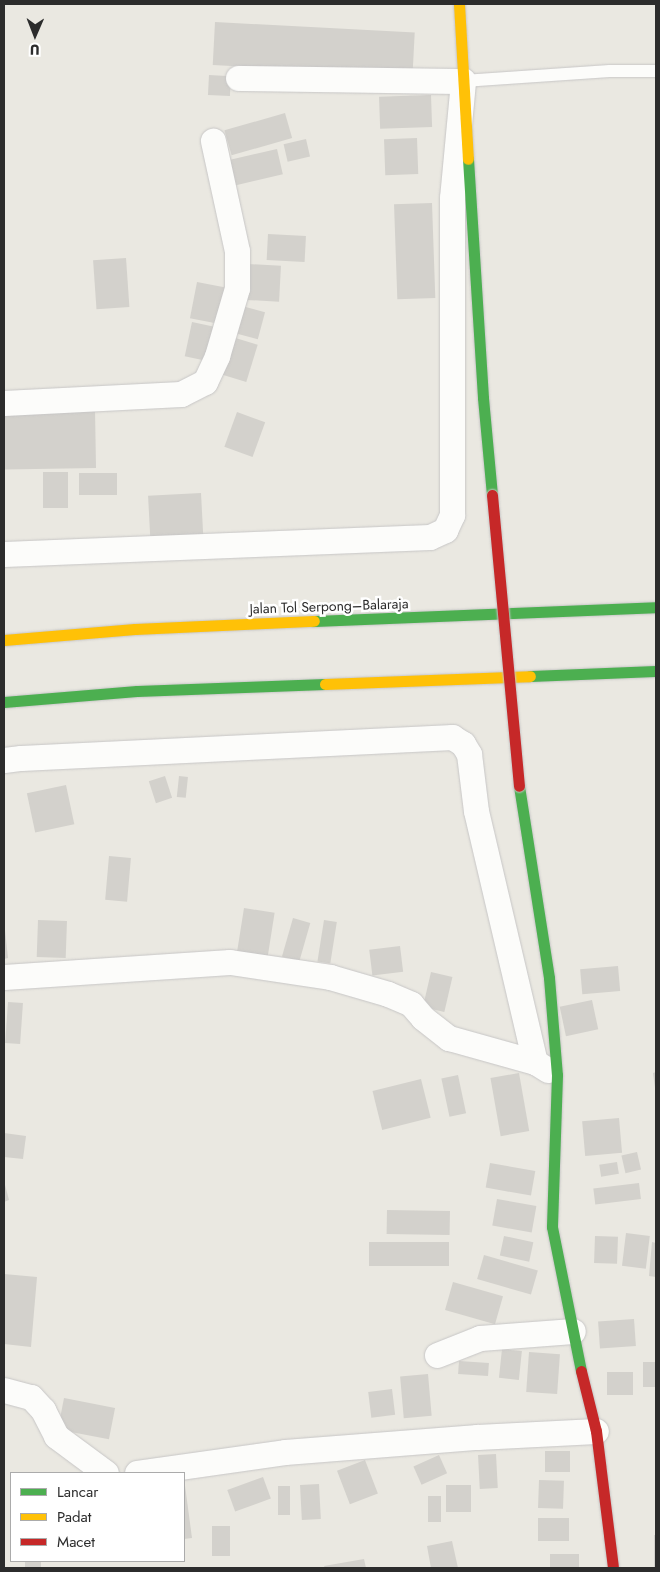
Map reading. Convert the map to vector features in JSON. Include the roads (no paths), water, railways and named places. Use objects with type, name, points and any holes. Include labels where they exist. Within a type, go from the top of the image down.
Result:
[{"type":"main road","points":[[459,4],[483,398],[519,786],[550,978],[556,1075],[552,1227],[584,1386],[596,1431],[613,1568]]},
{"type":"main road","name":"Jalan Tol Serpong–Balaraja","points":[[4,640],[145,629],[656,607]]},
{"type":"main road","points":[[4,702],[137,691],[656,672]]},
{"type":"street","points":[[4,554],[430,537],[445,530],[452,515],[452,198],[463,81],[238,78]]},
{"type":"street","points":[[4,403],[181,394],[204,382],[217,356],[237,288],[237,251],[213,141]]},
{"type":"street","points":[[4,760],[99,753],[452,737],[463,744],[469,754],[476,811],[535,1062]]},
{"type":"street","points":[[4,977],[230,962],[330,977],[388,994],[412,1004],[423,1018],[449,1038],[535,1062],[556,1075]]},
{"type":"street","points":[[437,1355],[480,1338],[573,1331]]},
{"type":"street","points":[[4,1390],[31,1397],[43,1410],[56,1436],[105,1472]]},
{"type":"street","points":[[144,1472],[285,1452],[477,1437],[596,1431]]},
{"type":"lane","points":[[463,81],[610,71],[656,71]]}]
